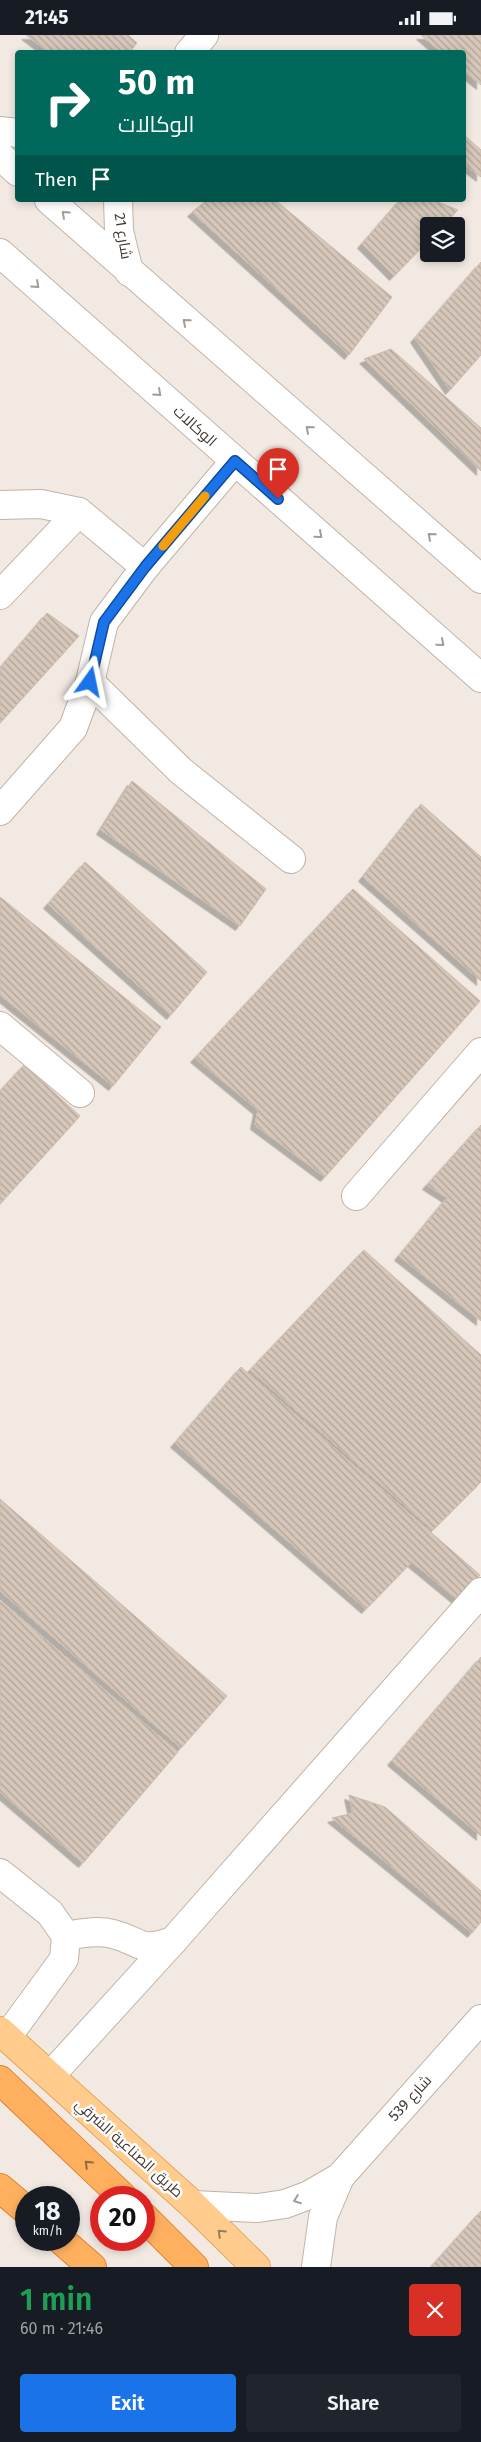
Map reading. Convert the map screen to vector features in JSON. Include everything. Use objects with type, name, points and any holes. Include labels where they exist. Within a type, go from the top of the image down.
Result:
[{"type":"highway","points":[[0,2080],[111,2186]]},
{"type":"highway","points":[[0,2188],[15,2201]]},
{"type":"highway","points":[[155,2228],[194,2267]]},
{"type":"highway","points":[[74,2251],[92,2267]]},
{"type":"main road","name":"طريق الصناعية الشرقي","points":[[4,2034],[193,2205],[256,2267]]},
{"type":"street","points":[[192,50],[204,35]]},
{"type":"street","points":[[0,131],[15,133]]},
{"type":"street","points":[[0,156],[15,169]]},
{"type":"street","points":[[51,202],[129,272],[470,562],[481,579]]},
{"type":"street","name":"شارع 21","points":[[118,202],[119,231],[129,272]]},
{"type":"street","name":"الوكالات","points":[[0,253],[481,678]]},
{"type":"street","points":[[0,811],[73,728],[90,682],[104,622],[145,567],[235,461]]},
{"type":"street","points":[[0,505],[41,504],[79,512],[145,567]]},
{"type":"street","points":[[0,595],[79,512]]},
{"type":"street","points":[[90,682],[181,771],[291,859]]},
{"type":"street","points":[[0,1026],[80,1093]]},
{"type":"street","points":[[356,1196],[481,1052]]},
{"type":"street","points":[[50,2076],[173,1941],[481,1592]]},
{"type":"street","points":[[0,1873],[50,1913],[66,1936],[64,1959],[4,2034]]},
{"type":"street","points":[[66,1936],[101,1932],[115,1934],[144,1947],[154,1947],[173,1941]]},
{"type":"street","name":"شارع 539","points":[[193,2205],[258,2209],[285,2204],[309,2195],[340,2177],[481,2019]]},
{"type":"street","name":"شارع 539","points":[[316,2267],[323,2217],[340,2177]]},
{"type":"building","points":[[26,35],[128,35],[137,43],[131,50],[46,50]]},
{"type":"building","points":[[421,35],[481,35],[481,85],[466,73],[466,50],[438,50]]},
{"type":"building","points":[[466,137],[481,150],[481,177],[466,166]]},
{"type":"building","points":[[204,202],[277,202],[392,297],[349,355],[192,212]]},
{"type":"building","points":[[398,202],[438,202],[458,210],[451,217],[420,217],[420,249],[394,276],[362,244]]},
{"type":"building","points":[[481,262],[481,355],[450,390],[415,338]]},
{"type":"building","points":[[391,349],[481,428],[481,471],[364,359]]},
{"type":"building","points":[[47,613],[79,636],[0,723],[0,668]]},
{"type":"building","points":[[132,781],[266,889],[240,926],[101,830]]},
{"type":"building","points":[[421,804],[481,857],[481,981],[363,877]]},
{"type":"building","points":[[85,862],[207,972],[171,1015],[48,904]]},
{"type":"building","points":[[353,889],[480,1001],[325,1177],[255,1125],[258,1110],[195,1058]]},
{"type":"building","points":[[0,897],[161,1027],[113,1086],[0,995]]},
{"type":"building","points":[[24,1065],[80,1116],[0,1204],[0,1091]]},
{"type":"building","points":[[481,1125],[481,1321],[399,1256],[447,1198],[427,1185]]},
{"type":"building","points":[[364,1250],[481,1355],[481,1482],[433,1530],[250,1370]]},
{"type":"building","points":[[241,1367],[480,1575],[458,1600],[412,1562],[366,1609],[175,1443]]},
{"type":"building","points":[[0,1499],[227,1696],[181,1748],[0,1591]]},
{"type":"building","points":[[0,1601],[178,1752],[83,1863],[0,1792]]},
{"type":"building","points":[[481,1657],[481,1836],[392,1761]]},
{"type":"building","points":[[349,1795],[385,1807],[481,1891],[481,1922],[472,1933],[332,1818],[353,1813]]},
{"type":"building","points":[[481,2211],[481,2267],[431,2267]]},
{"type":"slow traffic","points":[[163,546],[205,496]]},
{"type":"route","points":[[90,682],[104,622],[145,567],[235,461],[278,499]]}]
